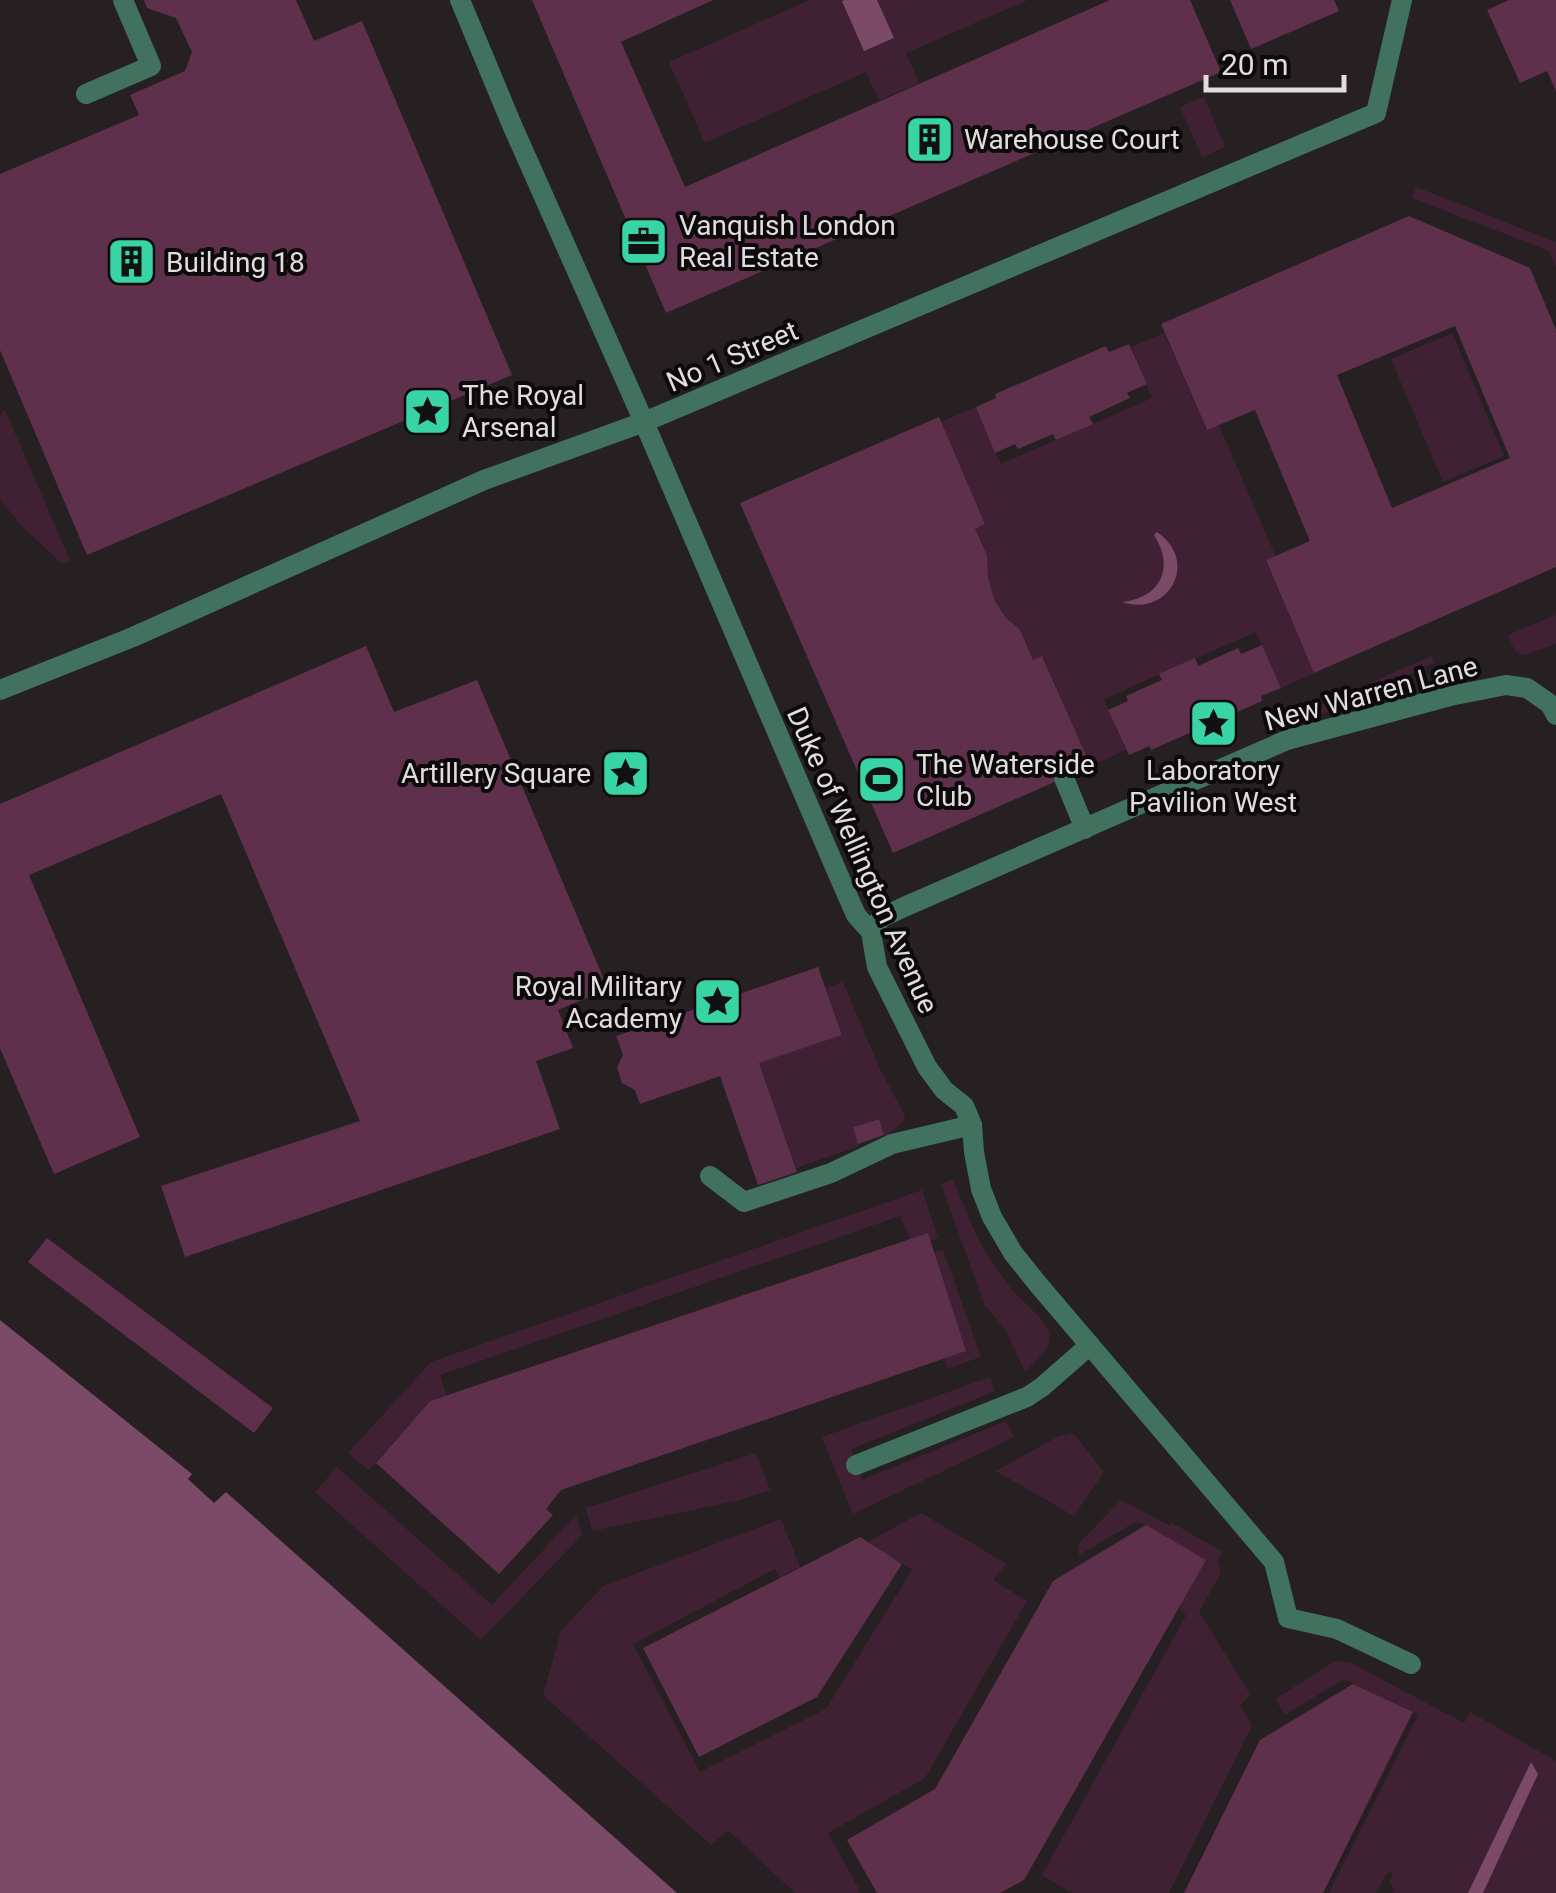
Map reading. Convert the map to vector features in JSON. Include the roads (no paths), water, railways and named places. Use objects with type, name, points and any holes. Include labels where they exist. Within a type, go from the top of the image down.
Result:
[{"type":"street","points":[[86,94],[152,66],[123,0]]},
{"type":"street","name":"Duke of Wellington Avenue","points":[[460,0],[856,915],[871,932],[877,968],[927,1067],[944,1090],[964,1106],[972,1125]]},
{"type":"street","name":"No 1 Street","points":[[0,690],[133,636],[484,480],[644,422],[1376,114],[1402,0]]},
{"type":"street","name":"New Warren Lane","points":[[871,932],[881,918],[904,907],[1287,740],[1506,685],[1527,688],[1550,704],[1556,715]]},
{"type":"street","points":[[1064,778],[1085,829]]},
{"type":"street","points":[[710,1176],[744,1202],[831,1174],[892,1144],[972,1125],[981,1189],[1013,1253],[1274,1562],[1288,1618],[1337,1628],[1411,1664]]},
{"type":"street","points":[[856,1464],[1027,1397],[1090,1345]]},
{"type":"place","name":"Warehouse Court","points":[[929,139]]},
{"type":"place","name":"Vanquish London Real Estate","points":[[644,241]]},
{"type":"place","name":"Building 18","points":[[131,262]]},
{"type":"place","name":"The Royal Arsenal","points":[[427,411]]},
{"type":"place","name":"Laboratory Pavilion West","points":[[1213,723]]},
{"type":"place","name":"Artillery Square","points":[[626,773]]},
{"type":"place","name":"The Waterside Club","points":[[881,780]]},
{"type":"place","name":"Royal Military Academy","points":[[717,1002]]}]
